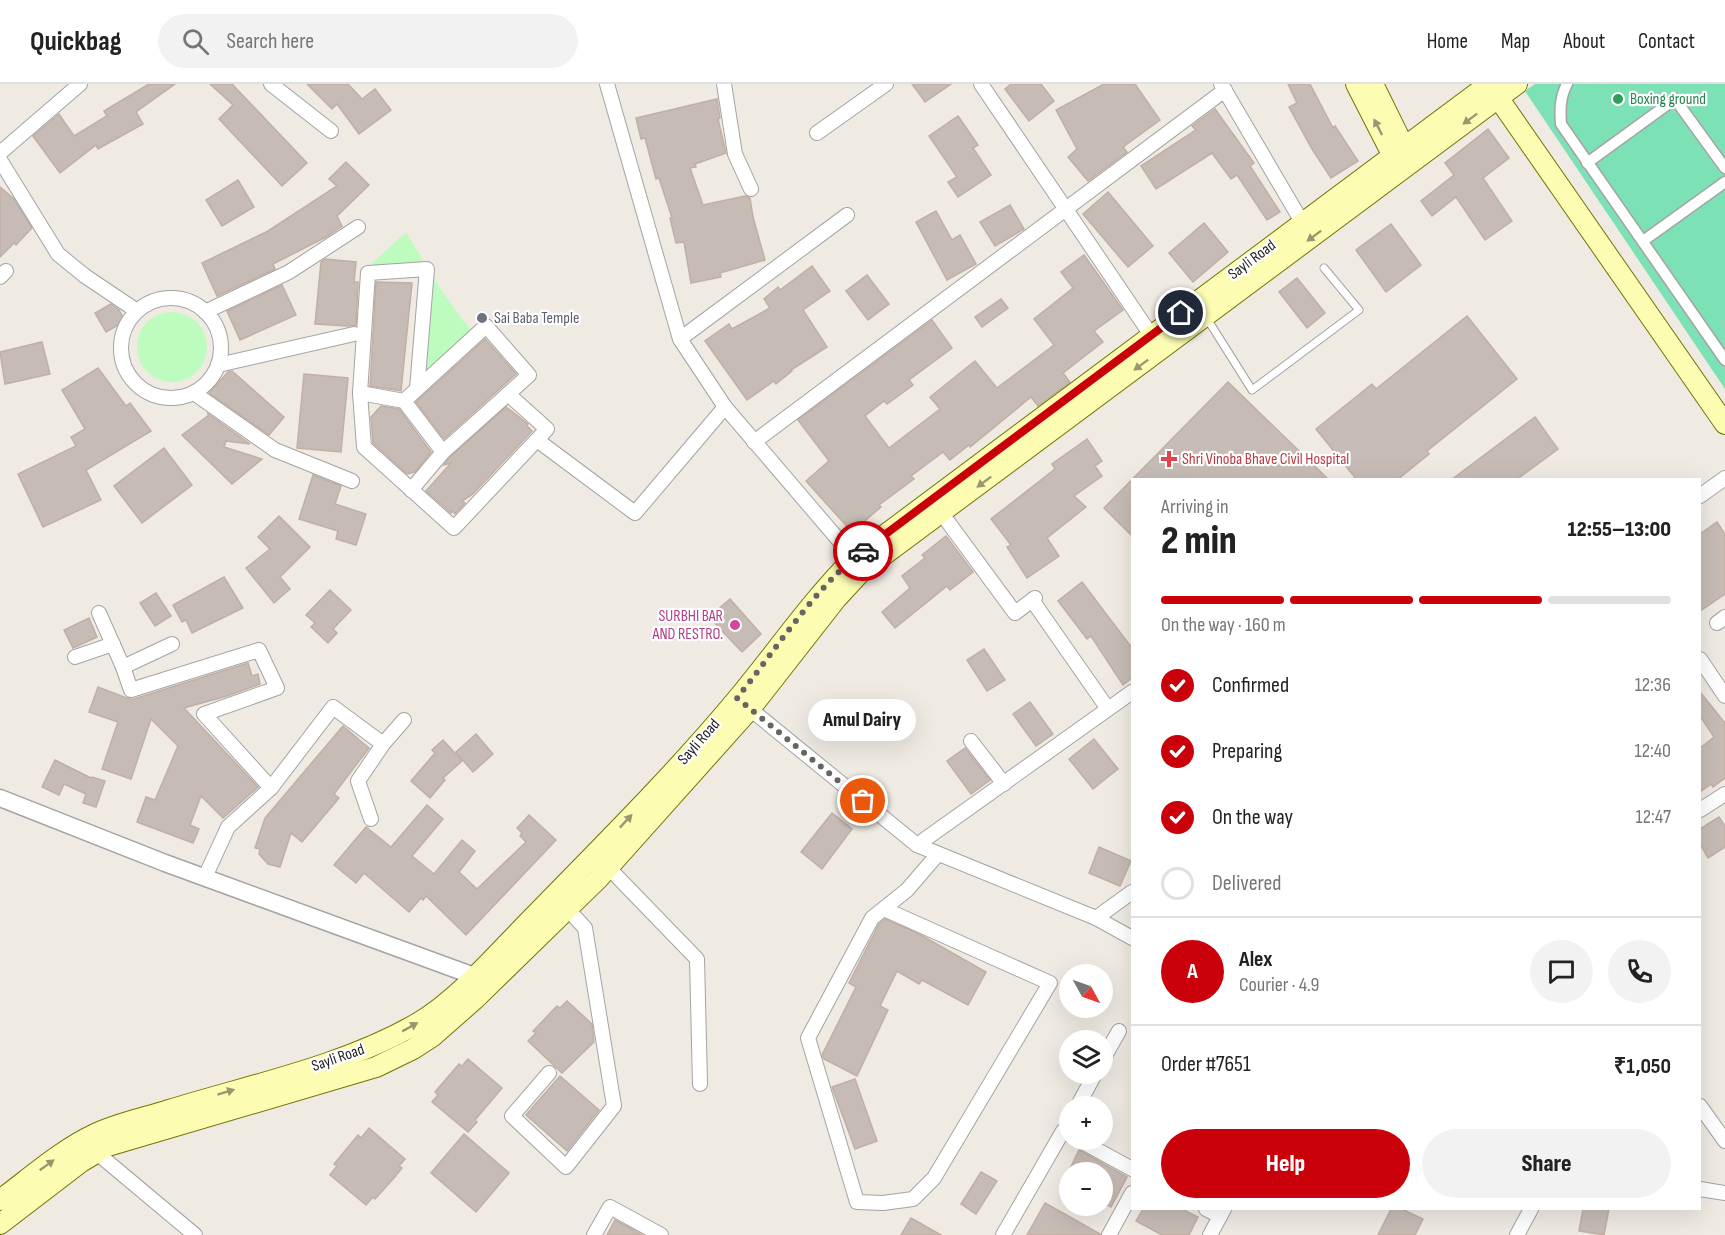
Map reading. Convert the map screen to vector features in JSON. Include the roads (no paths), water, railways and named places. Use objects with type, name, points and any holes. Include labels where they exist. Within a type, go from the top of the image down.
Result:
[{"type":"main road","points":[[1356,84],[1402,159]]},
{"type":"main road","points":[[1373,84],[1402,159]]},
{"type":"main road","points":[[743,704],[849,584],[937,506],[1402,159],[1492,87],[1517,84]]},
{"type":"main road","points":[[1492,87],[1725,424]]},
{"type":"main road","name":"Sayli Road","points":[[0,1200],[89,1147],[109,1128],[339,1059],[384,1041],[433,1013],[561,902],[602,861],[668,777],[743,704],[805,611],[854,558],[937,506],[1151,335],[1201,309],[1302,222],[1402,159]]},
{"type":"main road","points":[[0,1224],[89,1147],[108,1146],[353,1075],[393,1059],[433,1035],[456,1016],[561,902]]},
{"type":"street","points":[[0,153],[80,84]]},
{"type":"street","points":[[271,84],[331,131]]},
{"type":"street","points":[[607,84],[680,339],[725,407],[854,558]]},
{"type":"street","points":[[724,84],[735,154],[752,189]]},
{"type":"street","points":[[817,133],[886,84]]},
{"type":"street","points":[[981,84],[1151,335]]},
{"type":"street","points":[[1567,84],[1560,106],[1561,124],[1725,360]]},
{"type":"street","points":[[754,442],[1065,209],[1223,87],[1302,222]]},
{"type":"street","points":[[1587,163],[1675,99],[1725,168]]},
{"type":"street","points":[[0,160],[58,254],[85,276],[137,310]]},
{"type":"street","points":[[1643,241],[1725,182]]},
{"type":"street","points":[[680,339],[847,215]]},
{"type":"street","points":[[205,312],[289,272],[358,227]]},
{"type":"street","points":[[417,389],[427,269],[368,273],[360,393],[364,447],[454,528],[547,429],[508,394]]},
{"type":"street","points":[[166,298],[183,299],[198,305],[210,316],[218,332],[221,348],[218,365],[210,380],[194,393],[182,398],[164,399],[148,394],[134,384],[124,370],[120,355],[121,338],[127,323],[137,310],[151,302],[166,298]]},
{"type":"street","points":[[404,401],[486,326],[529,375],[443,452],[411,490]]},
{"type":"street","points":[[218,365],[354,334]]},
{"type":"street","points":[[194,393],[275,450],[352,481]]},
{"type":"street","points":[[360,393],[404,401],[443,452]]},
{"type":"street","points":[[537,440],[635,513],[725,407]]},
{"type":"street","points":[[1701,495],[1725,478]]},
{"type":"street","points":[[937,506],[1015,613],[1034,599],[1108,709]]},
{"type":"street","points":[[99,613],[131,690],[260,650],[277,688],[204,714],[271,788]]},
{"type":"street","points":[[75,657],[113,644]]},
{"type":"street","points":[[123,667],[172,644]]},
{"type":"street","points":[[1701,660],[1725,696]]},
{"type":"street","points":[[917,845],[1131,693]]},
{"type":"street","points":[[743,704],[917,845],[1096,918],[1131,937]]},
{"type":"street","points":[[205,877],[228,827],[271,788],[333,707],[383,744]]},
{"type":"street","points":[[371,819],[358,781],[383,744],[404,720]]},
{"type":"street","points":[[971,741],[1004,784]]},
{"type":"street","points":[[1701,809],[1725,794]]},
{"type":"street","points":[[0,798],[205,877],[474,976]]},
{"type":"street","points":[[884,909],[1050,983],[934,1178],[913,1199],[883,1203],[857,1202],[808,1038],[872,918],[907,890],[938,854]]},
{"type":"street","points":[[602,861],[697,959],[700,1084]]},
{"type":"street","points":[[1096,918],[1131,893]]},
{"type":"street","points":[[549,1073],[512,1116],[566,1167],[614,1106],[585,927],[561,902]]},
{"type":"street","points":[[1113,1042],[1119,1031]]},
{"type":"street","points":[[1701,1107],[1725,1141]]},
{"type":"street","points":[[1003,1235],[1059,1142]]},
{"type":"street","points":[[89,1147],[195,1235]]},
{"type":"street","points":[[1097,1150],[1131,1168]]},
{"type":"street","points":[[1701,1190],[1725,1193]]},
{"type":"street","points":[[1109,1235],[1131,1195]]},
{"type":"street","points":[[594,1235],[610,1207],[661,1235]]},
{"type":"street","points":[[1517,1235],[1530,1210]]},
{"type":"street","points":[[1210,1235],[1222,1213]]},
{"type":"lane","points":[[1201,309],[1252,390],[1359,309],[1324,268]]},
{"type":"place","name":"Boxing ground","points":[[1618,99]]},
{"type":"place","name":"Sai Baba Temple","points":[[482,318]]},
{"type":"place","name":"Shri Vinoba Bhave Civil Hospital","points":[[1169,459]]},
{"type":"place","name":"SURBHI BAR AND RESTRO.","points":[[735,625]]},
{"type":"place","name":"Amul Dairy","points":[[863,801]]}]
